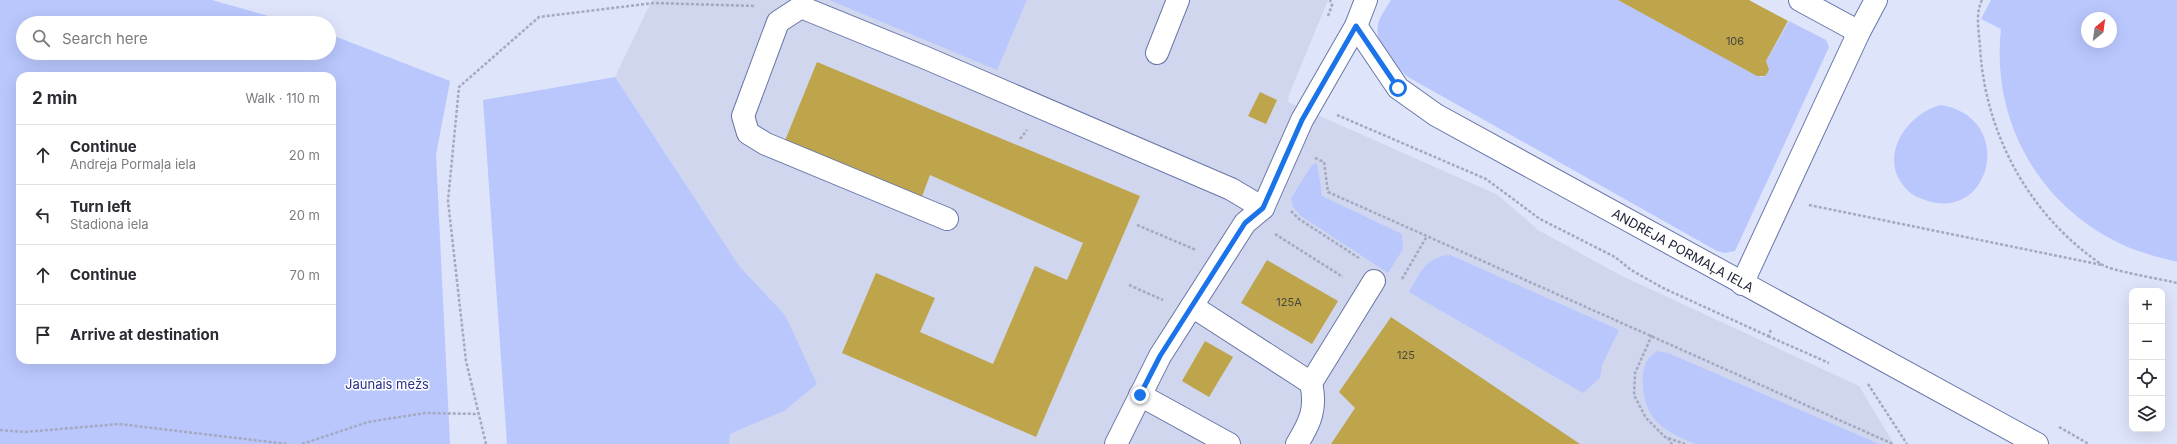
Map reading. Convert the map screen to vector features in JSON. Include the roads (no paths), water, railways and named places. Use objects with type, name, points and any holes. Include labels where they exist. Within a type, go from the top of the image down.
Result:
[{"type":"street","points":[[1157,53],[1178,0]]},
{"type":"street","points":[[1116,444],[1160,356],[1245,223],[1263,208],[1307,111],[1356,26],[1366,0]]},
{"type":"street","points":[[1800,0],[1859,32]]},
{"type":"street","points":[[1742,284],[1859,32],[1876,0]]},
{"type":"street","points":[[947,219],[766,144],[748,133],[743,116],[778,22],[801,7],[926,58],[1231,189],[1263,208]]},
{"type":"street","name":"ANDREJA PORMAĻA IELA","points":[[1356,26],[1398,88],[1436,115],[1742,284],[2037,444]]},
{"type":"street","points":[[1297,444],[1310,425],[1315,398],[1311,383],[1370,272]]},
{"type":"street","points":[[1190,309],[1311,383]]},
{"type":"street","points":[[1140,395],[1229,444]]},
{"type":"park label","name":"Jaunais mežs","points":[[387,384]]}]
